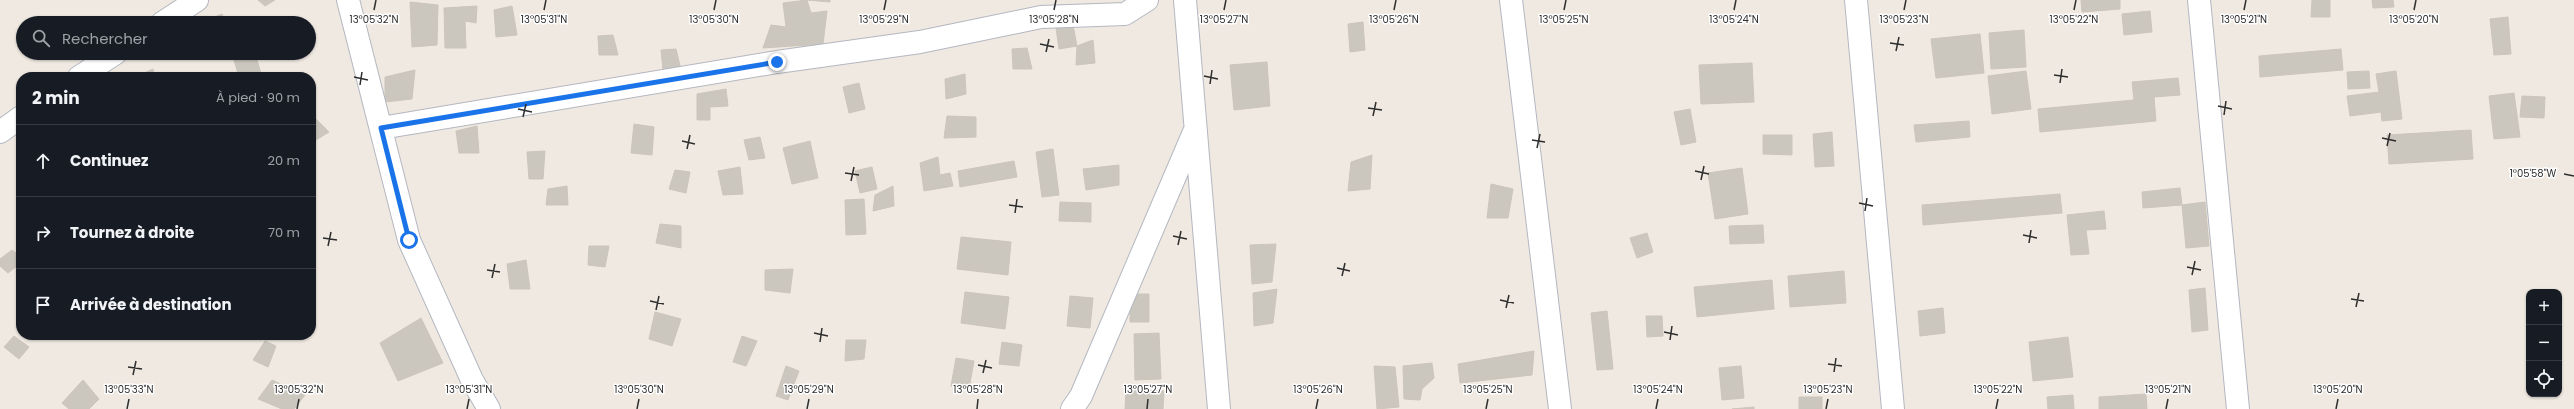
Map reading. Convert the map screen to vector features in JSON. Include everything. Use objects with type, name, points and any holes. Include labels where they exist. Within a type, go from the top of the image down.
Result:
[{"type":"street","points":[[173,16],[198,0]]},
{"type":"street","points":[[348,0],[409,240],[472,380],[489,409]]},
{"type":"street","points":[[381,128],[769,64],[920,42],[1041,16],[1125,14],[1147,0]]},
{"type":"street","points":[[1186,0],[1220,409]]},
{"type":"street","points":[[1511,0],[1560,409]]},
{"type":"street","points":[[1856,0],[1893,409]]},
{"type":"street","points":[[2199,0],[2238,409]]},
{"type":"street","points":[[87,72],[105,60]]},
{"type":"street","points":[[0,132],[16,121]]},
{"type":"street","points":[[1072,409],[1084,389],[1196,128]]},
{"type":"building","points":[[258,0],[275,0],[265,6]]},
{"type":"building","points":[[807,0],[830,0],[830,2]]},
{"type":"building","points":[[807,0],[811,13],[827,11],[823,44],[763,48],[771,25],[786,27],[783,3]]},
{"type":"building","points":[[2081,0],[2120,0],[2120,9],[2082,12]]},
{"type":"building","points":[[2312,0],[2330,0],[2330,17],[2311,17]]},
{"type":"building","points":[[2372,0],[2393,0],[2394,7],[2373,8]]},
{"type":"building","points":[[410,2],[438,5],[437,45],[412,47]]},
{"type":"building","points":[[477,6],[476,23],[465,21],[466,48],[445,48],[444,8]]},
{"type":"building","points":[[512,6],[517,35],[496,37],[494,10]]},
{"type":"building","points":[[2150,11],[2152,32],[2124,35],[2122,14]]},
{"type":"building","points":[[2508,17],[2511,54],[2494,55],[2490,19]]},
{"type":"building","points":[[1363,22],[1365,50],[1350,52],[1348,24]]},
{"type":"building","points":[[1073,25],[1077,46],[1059,49],[1056,28]]},
{"type":"building","points":[[2024,30],[2026,67],[1991,69],[1989,33]]},
{"type":"building","points":[[1980,34],[1984,73],[1936,78],[1931,39]]},
{"type":"building","points":[[613,35],[618,55],[599,55],[598,36]]},
{"type":"building","points":[[1093,40],[1095,63],[1076,65],[1077,46]]},
{"type":"building","points":[[1027,48],[1032,69],[1013,69],[1012,49]]},
{"type":"building","points":[[676,49],[681,70],[663,70],[661,50]]},
{"type":"building","points":[[2341,49],[2343,70],[2260,77],[2259,56]]},
{"type":"building","points":[[234,60],[257,60],[261,72],[238,72]]},
{"type":"building","points":[[1267,62],[1270,106],[1234,110],[1230,65]]},
{"type":"building","points":[[1752,63],[1754,102],[1701,104],[1699,65]]},
{"type":"building","points":[[153,69],[153,72],[147,72]]},
{"type":"building","points":[[415,70],[412,99],[385,102],[385,77]]},
{"type":"building","points":[[2026,71],[2031,109],[1992,114],[1988,76]]},
{"type":"building","points":[[2369,71],[2370,88],[2348,89],[2347,72]]},
{"type":"building","points":[[2396,71],[2402,119],[2382,121],[2381,112],[2350,116],[2347,96],[2379,92],[2376,74]]},
{"type":"building","points":[[965,74],[966,94],[946,99],[945,79]]},
{"type":"building","points":[[2178,78],[2180,95],[2154,97],[2156,121],[2040,132],[2038,109],[2134,100],[2132,82]]},
{"type":"building","points":[[859,83],[865,109],[849,113],[843,87]]},
{"type":"building","points":[[726,89],[728,106],[710,107],[710,120],[697,120],[697,94]]},
{"type":"building","points":[[2514,93],[2520,137],[2494,139],[2489,96]]},
{"type":"building","points":[[2522,96],[2545,97],[2544,118],[2520,117]]},
{"type":"building","points":[[1690,109],[1696,142],[1681,145],[1674,112]]},
{"type":"building","points":[[947,116],[976,117],[976,137],[944,138]]},
{"type":"building","points":[[316,119],[329,132],[316,140]]},
{"type":"building","points":[[1969,121],[1970,137],[1916,142],[1914,125]]},
{"type":"building","points":[[634,124],[654,127],[652,155],[631,153]]},
{"type":"building","points":[[477,126],[479,153],[459,153],[456,131]]},
{"type":"building","points":[[2471,130],[2473,159],[2389,164],[2387,135]]},
{"type":"building","points":[[1832,132],[1834,166],[1815,167],[1813,134]]},
{"type":"building","points":[[1763,135],[1792,135],[1792,155],[1763,154]]},
{"type":"building","points":[[760,137],[765,158],[749,160],[744,140]]},
{"type":"building","points":[[810,141],[818,178],[792,184],[783,148]]},
{"type":"building","points":[[1053,149],[1059,195],[1042,197],[1036,152]]},
{"type":"building","points":[[545,151],[543,179],[529,179],[527,152]]},
{"type":"building","points":[[1372,155],[1370,189],[1348,191],[1351,162]]},
{"type":"building","points":[[938,157],[940,175],[950,173],[953,186],[924,191],[920,163]]},
{"type":"building","points":[[1014,161],[1017,177],[960,187],[958,171]]},
{"type":"building","points":[[1119,165],[1119,185],[1086,190],[1083,169]]},
{"type":"building","points":[[740,167],[743,194],[723,195],[718,171]]},
{"type":"building","points":[[872,167],[877,189],[860,193],[855,171]]},
{"type":"building","points":[[1742,168],[1748,214],[1715,219],[1708,173]]},
{"type":"building","points":[[675,170],[690,172],[686,193],[669,189]]},
{"type":"building","points":[[1491,184],[1513,189],[1508,218],[1487,218]]},
{"type":"building","points":[[567,186],[568,205],[546,205],[548,189]]},
{"type":"building","points":[[893,186],[894,206],[873,211],[875,195]]},
{"type":"building","points":[[2180,188],[2182,205],[2143,208],[2142,192]]},
{"type":"building","points":[[2060,194],[2062,213],[1923,225],[1922,205]]},
{"type":"building","points":[[864,199],[866,234],[846,235],[845,200]]},
{"type":"building","points":[[1060,202],[1091,203],[1091,222],[1059,221]]},
{"type":"building","points":[[2205,202],[2209,246],[2186,248],[2182,205]]},
{"type":"building","points":[[2104,211],[2106,229],[2086,230],[2089,254],[2071,255],[2067,215]]},
{"type":"building","points":[[660,224],[681,226],[681,248],[656,243]]},
{"type":"building","points":[[1763,225],[1764,243],[1730,244],[1729,226]]},
{"type":"building","points":[[1647,233],[1653,252],[1637,258],[1630,238]]},
{"type":"building","points":[[961,237],[1011,242],[1008,275],[957,269]]},
{"type":"building","points":[[1276,244],[1272,282],[1252,284],[1250,245]]},
{"type":"building","points":[[589,246],[609,246],[605,267],[588,265]]},
{"type":"building","points":[[12,250],[16,253],[16,267],[8,273],[0,266],[0,259]]},
{"type":"building","points":[[526,260],[530,289],[510,289],[507,264]]},
{"type":"building","points":[[793,269],[790,293],[765,290],[765,270]]},
{"type":"building","points":[[1844,271],[1846,303],[1790,307],[1788,276]]},
{"type":"building","points":[[1772,280],[1774,309],[1697,317],[1694,287]]},
{"type":"building","points":[[2205,288],[2208,330],[2192,332],[2189,290]]},
{"type":"building","points":[[1277,289],[1273,323],[1254,326],[1253,293]]},
{"type":"building","points":[[965,292],[1009,297],[1005,329],[961,323]]},
{"type":"building","points":[[1130,294],[1149,294],[1149,322],[1130,322]]},
{"type":"building","points":[[1070,296],[1093,298],[1090,328],[1067,326]]},
{"type":"building","points":[[1943,308],[1945,333],[1920,336],[1918,311]]},
{"type":"building","points":[[1607,311],[1613,369],[1597,370],[1591,313]]},
{"type":"building","points":[[655,312],[681,319],[672,346],[649,339]]},
{"type":"building","points":[[1646,316],[1662,316],[1663,336],[1647,337]]},
{"type":"building","points":[[421,318],[443,363],[398,381],[380,343]]},
{"type":"building","points":[[1159,333],[1161,379],[1135,380],[1134,334]]},
{"type":"building","points":[[14,336],[16,340],[19,340],[29,347],[19,359],[4,347]]},
{"type":"building","points":[[742,336],[757,341],[746,366],[733,362]]},
{"type":"building","points":[[2068,337],[2073,377],[2033,381],[2029,342]]},
{"type":"building","points":[[846,340],[866,340],[864,359],[845,361]]},
{"type":"building","points":[[265,341],[276,346],[268,367],[253,360]]},
{"type":"building","points":[[1002,342],[1022,345],[1019,366],[999,364]]},
{"type":"building","points":[[1534,351],[1532,375],[1460,383],[1458,364]]},
{"type":"building","points":[[956,358],[974,361],[969,389],[951,386]]},
{"type":"building","points":[[1432,363],[1434,378],[1422,389],[1420,400],[1404,399],[1403,366]]},
{"type":"building","points":[[786,366],[799,371],[788,400],[776,396]]},
{"type":"building","points":[[1374,366],[1395,367],[1399,407],[1377,409]]},
{"type":"building","points":[[1741,366],[1744,398],[1722,400],[1719,368]]},
{"type":"building","points":[[83,380],[99,399],[89,409],[69,409],[62,403]]},
{"type":"building","points":[[272,380],[305,395],[294,409],[282,409],[258,399]]},
{"type":"building","points":[[1126,390],[1164,391],[1163,409],[1125,409]]},
{"type":"building","points":[[2146,394],[2147,409],[2099,409],[2099,397]]},
{"type":"building","points":[[2073,395],[2074,409],[2048,409],[2047,397]]},
{"type":"building","points":[[1799,397],[1822,397],[1822,409],[1799,409]]},
{"type":"building","points":[[1754,407],[1754,409],[1732,409]]},
{"type":"route","points":[[409,240],[381,128],[777,62]]}]
